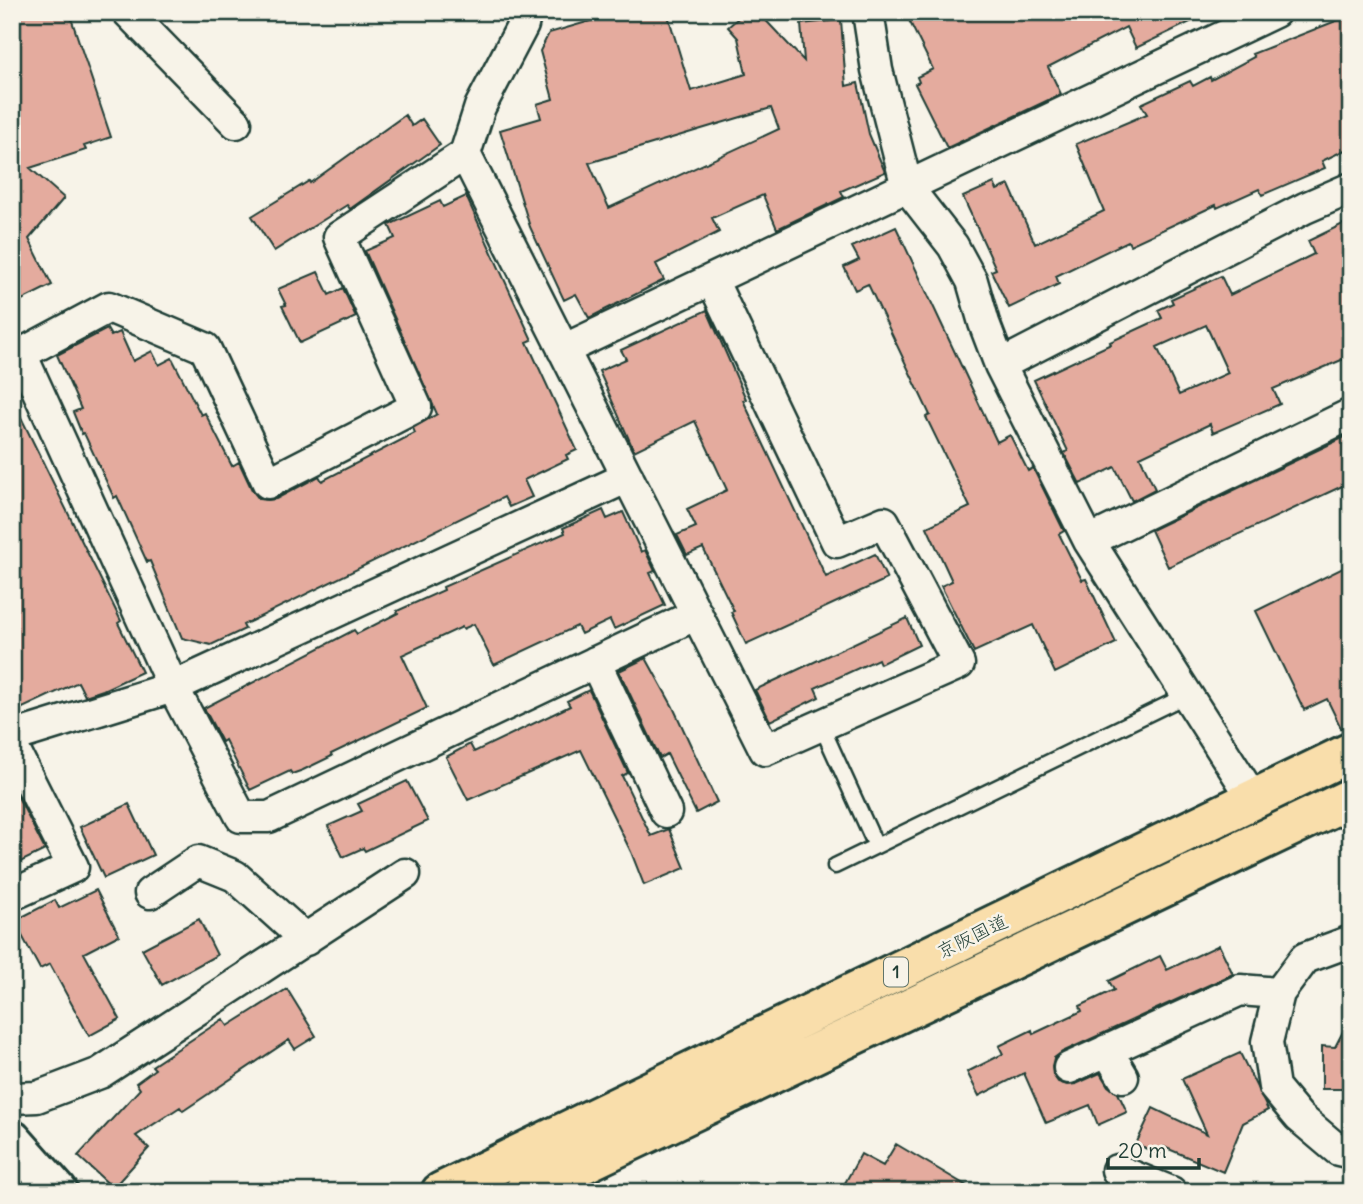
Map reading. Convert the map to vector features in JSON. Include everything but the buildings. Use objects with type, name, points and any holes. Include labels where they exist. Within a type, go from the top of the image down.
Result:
[{"type":"highway","name":"京阪国道","points":[[441,1192],[1351,752]]},
{"type":"highway","name":"京阪国道","points":[[524,1192],[1351,798]]},
{"type":"street","points":[[128,12],[236,123]]},
{"type":"street","points":[[526,12],[523,25],[481,107],[465,155],[339,237],[416,407],[268,483],[205,348],[109,307],[21,354],[173,687],[241,817],[269,817],[697,614]]},
{"type":"street","points":[[869,12],[877,70],[907,187],[953,246],[972,281],[1000,365],[1089,541],[1255,800]]},
{"type":"street","points":[[564,350],[1275,12]]},
{"type":"street","points":[[465,155],[765,750],[959,664],[884,522],[837,542],[712,280]]},
{"type":"street","points":[[1000,365],[1305,208],[1351,188]]},
{"type":"street","points":[[1089,541],[1351,414]]},
{"type":"street","points":[[12,737],[173,687],[628,477]]},
{"type":"street","points":[[595,662],[666,812]]},
{"type":"street","points":[[12,746],[73,867],[12,895]]},
{"type":"street","points":[[150,893],[198,861],[235,876],[306,940]]},
{"type":"street","points":[[12,1098],[37,1097],[100,1073],[405,874]]},
{"type":"street","points":[[1351,941],[1305,958],[1279,993],[1267,1042],[1274,1087],[1299,1117],[1338,1150],[1351,1153]]},
{"type":"street","points":[[1069,1068],[1240,990],[1279,993]]},
{"type":"street","points":[[1108,1050],[1123,1077]]},
{"type":"street","points":[[12,1140],[58,1192]]},
{"type":"street","points":[[1128,1192],[1117,1170],[1171,1192]]},
{"type":"lane","points":[[835,866],[1187,695]]},
{"type":"lane","points":[[821,725],[876,846]]}]
